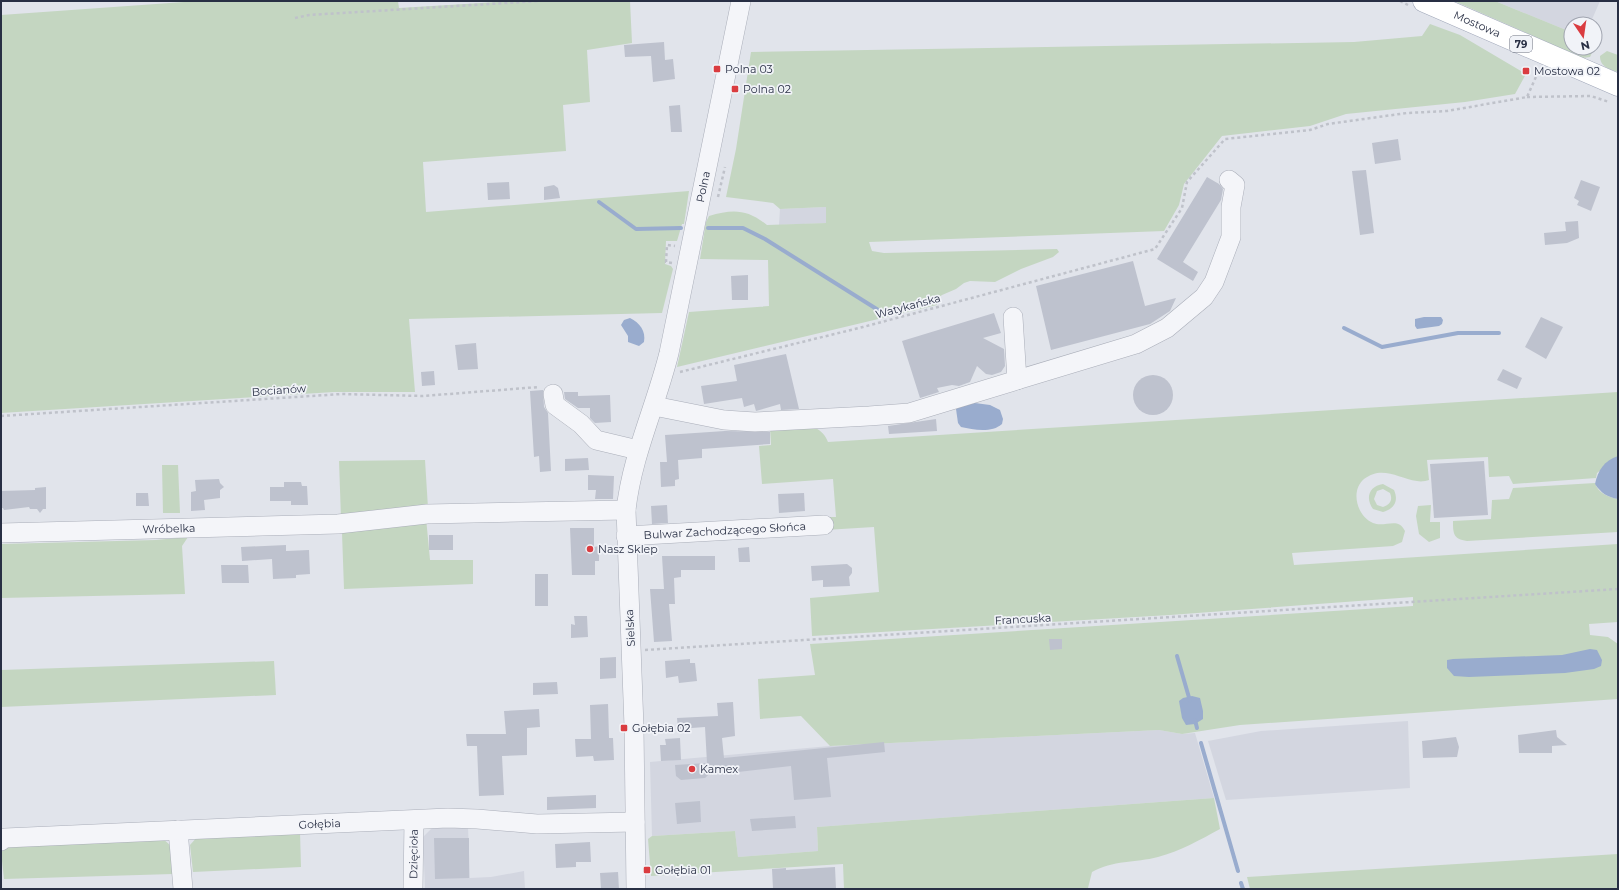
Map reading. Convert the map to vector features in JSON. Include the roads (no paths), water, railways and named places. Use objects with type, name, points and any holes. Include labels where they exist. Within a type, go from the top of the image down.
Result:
[{"type":"main road","name":"Mostowa","points":[[1424,1],[1615,94]]},
{"type":"street","name":"Polna","points":[[664,372],[741,1]]},
{"type":"street","points":[[654,406],[724,420],[755,422],[909,413],[1136,344],[1167,328],[1204,297],[1214,282],[1231,237],[1231,207],[1235,184],[1229,180]]},
{"type":"street","points":[[1013,317],[1017,380]]},
{"type":"street","name":"Sielska","points":[[636,889],[634,727],[626,510],[628,491],[638,450],[654,406],[664,372]]},
{"type":"street","points":[[553,394],[555,405],[582,424],[596,440],[625,449],[638,450]]},
{"type":"street","name":"Wróbelka","points":[[1,534],[338,524],[427,514],[626,510]]},
{"type":"street","name":"Bulwar Zachodzącego Słońca","points":[[626,536],[824,525]]},
{"type":"street","name":"Gołębia","points":[[3,840],[178,830],[477,818],[537,824],[635,822]]},
{"type":"street","name":"Dzięcioła","points":[[413,889],[414,820]]},
{"type":"street","points":[[178,830],[183,889]]},
{"type":"water","points":[[1424,317],[1441,317],[1443,320],[1442,324],[1439,326],[1417,329],[1415,326],[1415,319]]},
{"type":"water","points":[[630,318],[637,322],[642,328],[644,334],[644,342],[639,346],[628,342],[628,336],[621,325],[624,320]]},
{"type":"water","points":[[975,403],[990,405],[1000,410],[1003,419],[1002,424],[988,430],[977,430],[961,427],[958,423],[956,409],[963,404]]},
{"type":"water","points":[[1618,456],[1618,499],[1605,494],[1595,484],[1598,474],[1605,463]]},
{"type":"water","points":[[1590,649],[1597,650],[1602,660],[1601,666],[1594,669],[1565,673],[1469,677],[1454,676],[1447,668],[1447,660],[1453,659],[1562,655]]},
{"type":"water","points":[[1192,696],[1200,698],[1203,719],[1195,724],[1186,725],[1182,718],[1179,701],[1183,698]]},
{"type":"waterway","points":[[599,202],[636,229],[681,228]]},
{"type":"waterway","points":[[708,228],[743,228],[765,239],[883,313]]},
{"type":"waterway","points":[[1344,328],[1382,347],[1458,333],[1499,333]]},
{"type":"waterway","points":[[1177,656],[1190,701]]},
{"type":"waterway","points":[[1195,720],[1197,728]]},
{"type":"waterway","points":[[1201,743],[1238,871]]},
{"type":"waterway","points":[[1241,883],[1243,889]]},
{"type":"place","name":"Polna 03","points":[[717,69]]},
{"type":"place","name":"Mostowa 02","points":[[1526,71]]},
{"type":"place","name":"Polna 02","points":[[735,89]]},
{"type":"place","name":"Nasz Sklep","points":[[590,549]]},
{"type":"place","name":"Gołębia 02","points":[[624,728]]},
{"type":"place","name":"Kamex","points":[[692,769]]},
{"type":"place","name":"Gołębia 01","points":[[647,870]]}]
